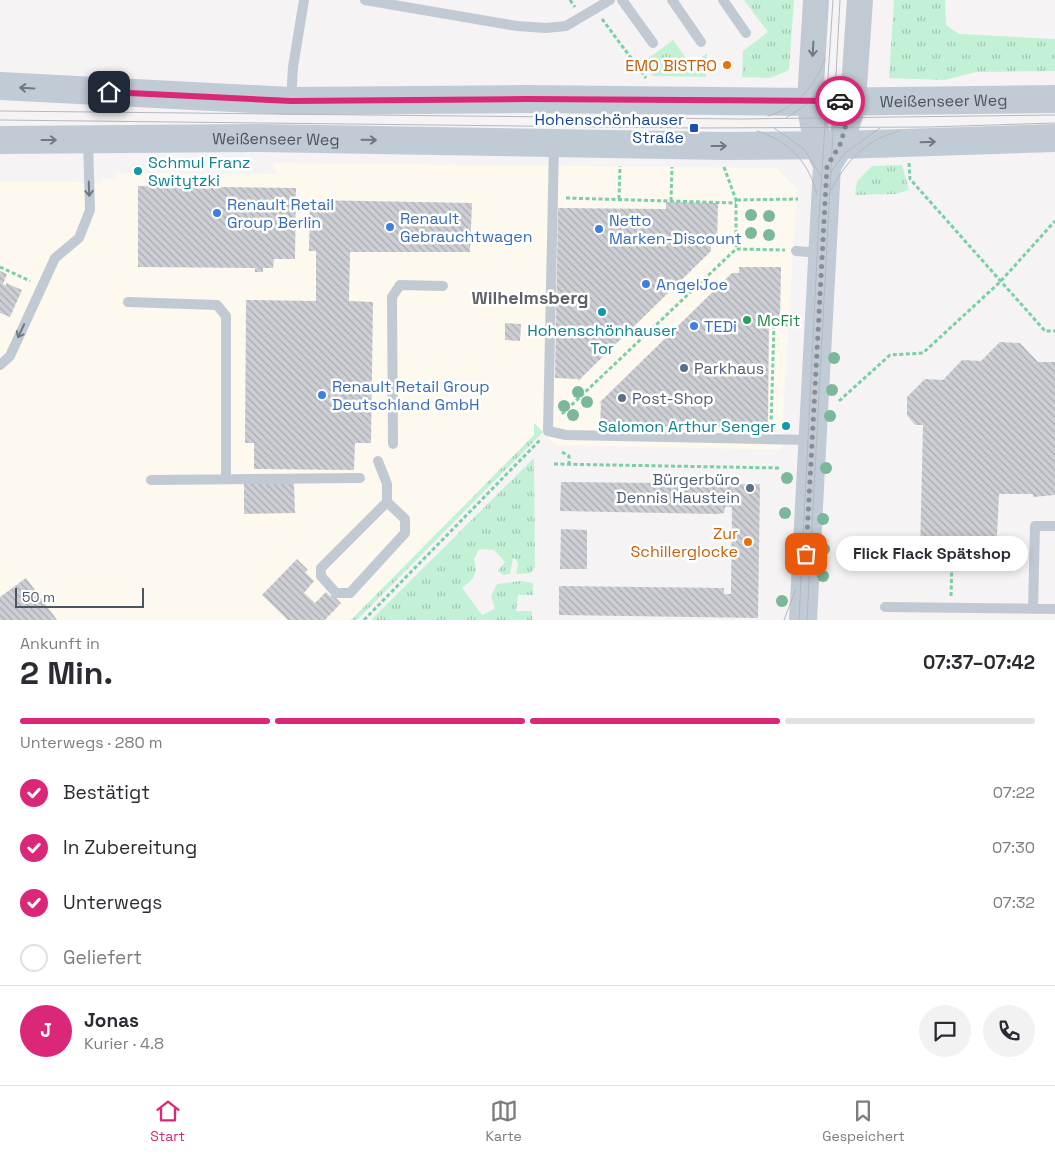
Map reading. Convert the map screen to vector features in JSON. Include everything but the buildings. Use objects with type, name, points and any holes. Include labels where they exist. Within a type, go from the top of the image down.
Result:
[{"type":"main road","name":"Weißenseer Weg","points":[[0,86],[291,101],[525,99],[810,102],[1055,99]]},
{"type":"main road","points":[[803,620],[811,440],[809,252],[828,152],[853,101]]},
{"type":"main road","points":[[810,102],[828,152]]},
{"type":"main road","name":"Weißenseer Weg","points":[[0,140],[259,138],[828,152],[1055,138]]},
{"type":"street","points":[[810,102],[816,0]]},
{"type":"street","points":[[853,101],[860,0]]},
{"type":"lane","points":[[291,101],[293,67],[304,0]]},
{"type":"lane","points":[[365,0],[517,26],[546,28],[566,26],[610,0]]},
{"type":"lane","points":[[622,0],[653,43]]},
{"type":"lane","points":[[672,0],[701,42]]},
{"type":"lane","points":[[723,0],[746,33]]},
{"type":"lane","points":[[0,365],[10,356],[55,258],[79,238],[90,210],[88,140]]},
{"type":"lane","points":[[554,144],[548,431],[566,434],[811,440]]},
{"type":"lane","points":[[393,444],[392,297],[400,285],[443,286]]},
{"type":"lane","points":[[128,302],[217,305],[226,316],[226,479]]},
{"type":"lane","points":[[378,461],[387,484],[387,502],[321,568],[321,576],[336,592],[350,593],[405,533],[405,519],[387,502]]},
{"type":"lane","points":[[151,480],[360,478]]},
{"type":"lane","points":[[1033,609],[1035,526],[1055,526]]},
{"type":"lane","points":[[885,607],[1055,609]]},
{"type":"path","points":[[570,0],[575,7]]},
{"type":"path","points":[[601,17],[647,80]]},
{"type":"path","points":[[619,200],[620,161]]},
{"type":"path","points":[[671,201],[673,161]]},
{"type":"path","points":[[724,162],[736,202],[736,249]]},
{"type":"path","points":[[909,163],[910,179],[1045,331],[1055,331]]},
{"type":"path","points":[[553,197],[736,202],[798,199]]},
{"type":"path","points":[[838,401],[890,355],[923,353],[1000,282],[1055,221]]},
{"type":"path","points":[[364,620],[548,431],[560,416],[736,249],[809,252]]},
{"type":"path","points":[[0,268],[31,281]]},
{"type":"path","points":[[770,439],[774,325],[792,325]]},
{"type":"path","points":[[562,452],[569,456],[569,465]]},
{"type":"path","points":[[554,464],[780,468]]},
{"type":"path","points":[[950,607],[952,560]]},
{"type":"shaded area","name":"Renault Retail Group Deutschland GmbH","points":[[272,163],[777,168],[797,189],[781,450],[555,445],[534,423],[534,435],[351,620],[0,620],[0,181],[103,183],[103,179],[116,179],[116,173],[277,174]]},
{"type":"green space","points":[[744,0],[794,0],[789,70],[770,78],[742,77],[743,51],[768,32]]},
{"type":"green space","points":[[894,0],[945,0],[946,25],[959,34],[1055,39],[1055,71],[976,72],[945,80],[889,78]]},
{"type":"green space","points":[[673,40],[691,65],[707,53],[706,77],[653,76],[643,62]]},
{"type":"green space","points":[[902,165],[909,190],[895,194],[855,195],[857,181],[872,166]]},
{"type":"green space","points":[[534,423],[543,432],[357,620],[351,620],[534,435]]},
{"type":"green space","points":[[534,458],[535,567],[531,573],[516,574],[518,564],[516,559],[513,558],[510,574],[503,575],[498,571],[505,562],[494,550],[479,549],[474,559],[474,576],[462,588],[482,615],[495,609],[491,596],[497,584],[521,581],[533,583],[533,595],[518,595],[516,611],[532,611],[532,620],[371,620]]},
{"type":"tram line","points":[[799,620],[819,217],[833,0]]},
{"type":"tram line","points":[[807,620],[840,0]]},
{"type":"tram line","points":[[768,116],[788,107],[804,94],[816,78],[825,58]]},
{"type":"tram line","points":[[786,118],[810,102],[825,80]]},
{"type":"tram line","points":[[0,111],[740,119],[1055,115]]},
{"type":"tram line","points":[[0,120],[694,128],[928,127],[1055,123]]},
{"type":"tram line","points":[[774,128],[804,149],[820,175]]},
{"type":"tram line","points":[[830,173],[846,152],[880,128]]},
{"type":"tram line","points":[[757,131],[778,140],[796,154],[809,173],[817,195]]},
{"type":"tram line","points":[[831,190],[843,170],[867,146],[899,131]]},
{"type":"tram line","points":[[784,620],[796,589]]},
{"type":"way so far","points":[[806,554],[827,166],[840,145],[853,101],[840,101]]},
{"type":"place","name":"EMO BISTRO","points":[[727,65]]},
{"type":"place","name":"Hohenschönhauser Straße","points":[[694,128]]},
{"type":"place","name":"Schmul Franz Switytzki","points":[[138,171]]},
{"type":"place","name":"Renault Retail Group Berlin","points":[[217,213]]},
{"type":"place","name":"Renault Gebrauchtwagen","points":[[390,227]]},
{"type":"place","name":"Netto Marken-Discount","points":[[599,229]]},
{"type":"place","name":"AngelJoe","points":[[646,284]]},
{"type":"place","name":"Hohenschönhauser Tor","points":[[602,312]]},
{"type":"place","name":"McFit","points":[[747,320]]},
{"type":"place","name":"TEDi","points":[[694,326]]},
{"type":"place","name":"Parkhaus","points":[[684,368]]},
{"type":"place","name":"Renault Retail Group Deutschland GmbH","points":[[322,395]]},
{"type":"place","name":"Post-Shop","points":[[622,398]]},
{"type":"place","name":"Salomon Arthur Senger","points":[[786,426]]},
{"type":"place","name":"Bürgerbüro Dennis Haustein","points":[[750,488]]},
{"type":"place","name":"Zur Schillerglocke","points":[[748,542]]},
{"type":"place","name":"Flick Flack Spätshop","points":[[806,554]]},
{"type":"district","name":"Wilhelmsberg","points":[[530,298]]},
{"type":"route","points":[[109,92],[291,101],[525,99],[840,101]]}]
